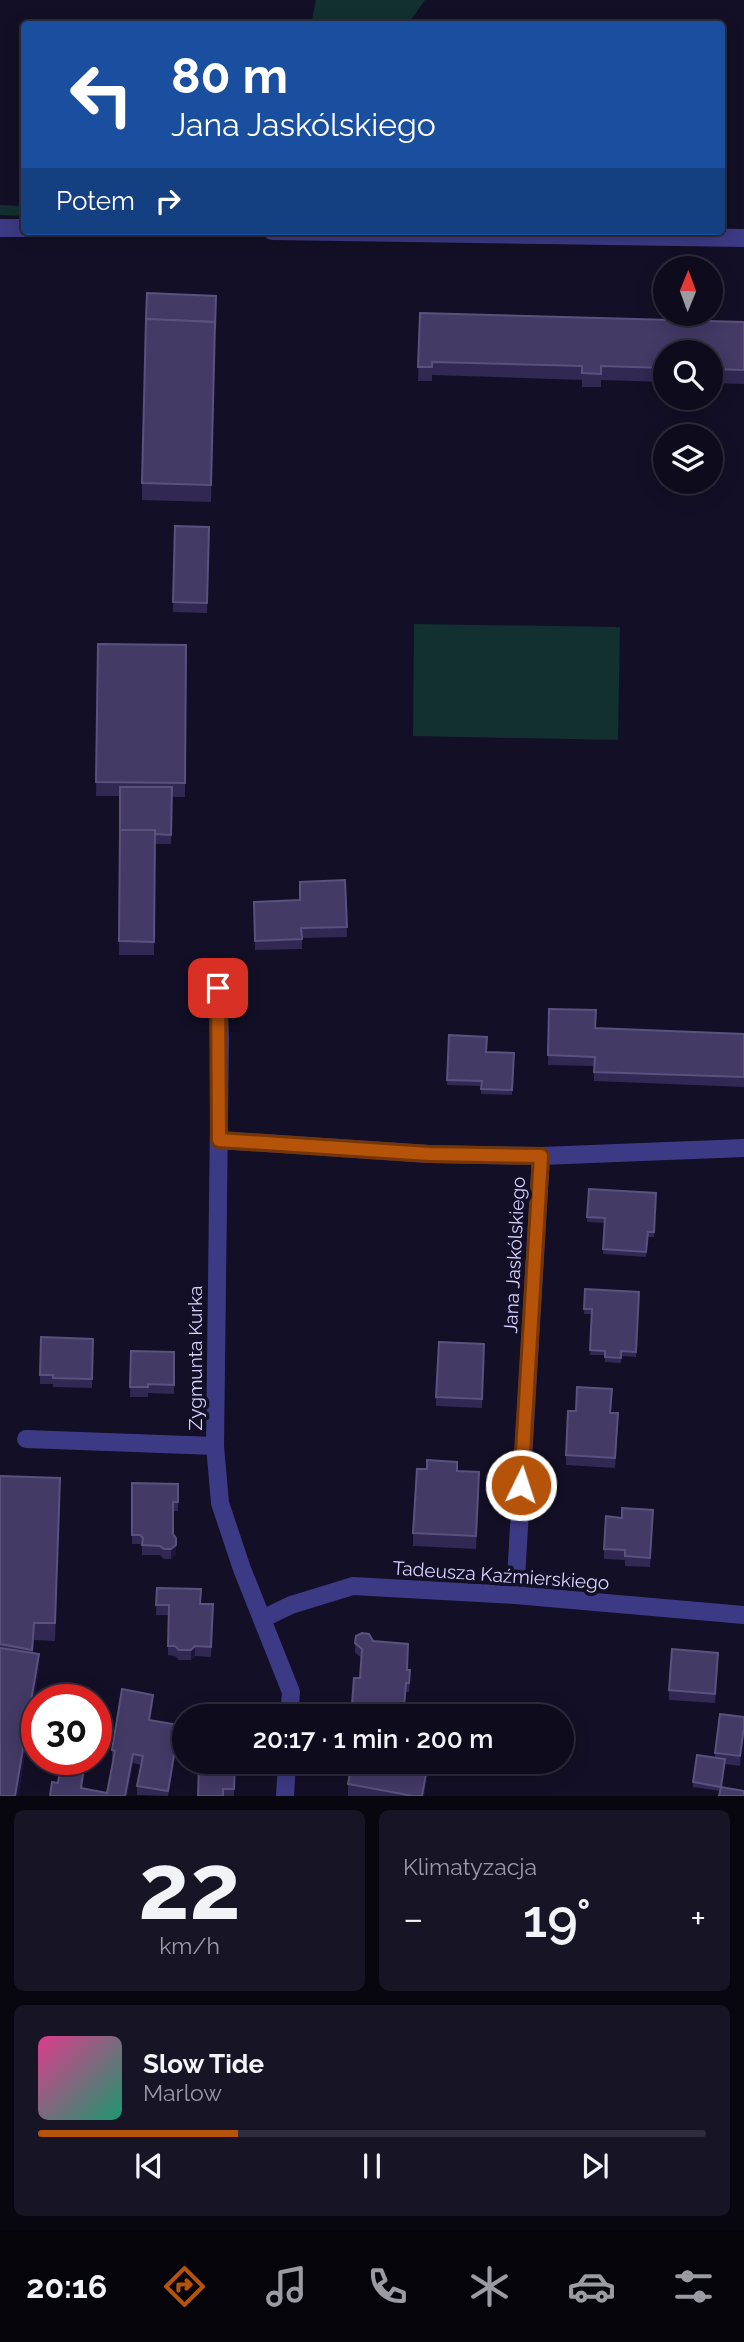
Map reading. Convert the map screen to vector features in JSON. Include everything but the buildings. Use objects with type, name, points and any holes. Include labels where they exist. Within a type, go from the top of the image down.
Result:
[{"type":"street","points":[[0,228],[21,228]]},
{"type":"street","points":[[508,235],[744,239]]},
{"type":"street","name":"Zygmunta Kurka","points":[[218,988],[215,1447],[220,1503],[242,1569],[290,1692],[290,1704]]},
{"type":"street","name":"Jana Jaskólskiego","points":[[219,1140],[429,1154],[541,1156],[515,1595]]},
{"type":"street","points":[[541,1156],[744,1148]]},
{"type":"street","points":[[26,1439],[215,1447]]},
{"type":"street","name":"Tadeusza Kaźmierskiego","points":[[262,1619],[291,1605],[353,1586],[515,1595],[744,1615]]},
{"type":"street","points":[[285,1796],[286,1774]]},
{"type":"green space","points":[[316,0],[425,0],[410,21],[312,21]]},
{"type":"green space","points":[[0,205],[21,206],[21,216],[0,215]]},
{"type":"green space","points":[[414,624],[620,627],[618,740],[413,736]]},
{"type":"route","points":[[218,988],[219,1140],[429,1154],[541,1156],[521,1485]]}]
